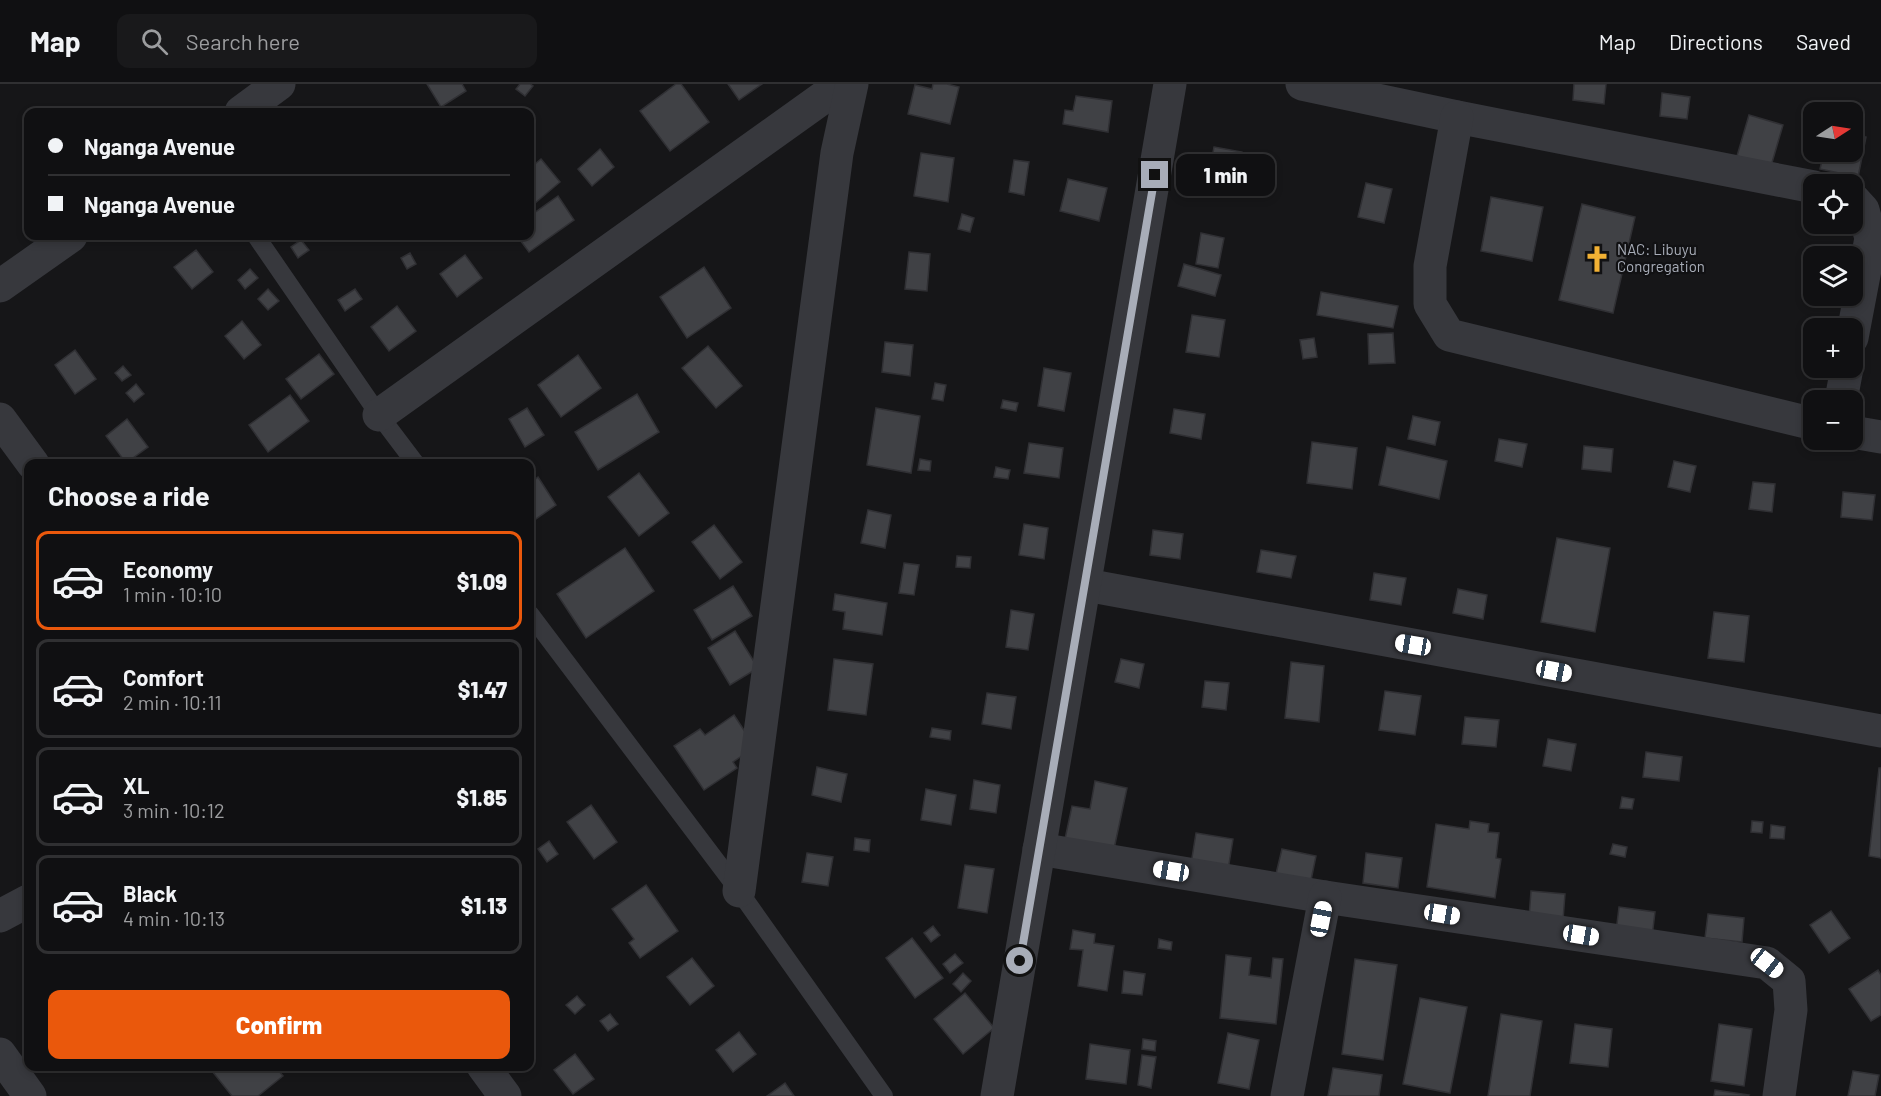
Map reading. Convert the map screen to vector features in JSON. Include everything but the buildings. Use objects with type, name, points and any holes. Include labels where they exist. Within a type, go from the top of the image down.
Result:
[{"type":"street","points":[[246,108],[279,84]]},
{"type":"street","points":[[379,415],[842,84]]},
{"type":"street","points":[[739,891],[837,153],[852,84]]},
{"type":"street","points":[[997,1096],[1170,84]]},
{"type":"street","points":[[1302,84],[1456,117],[1803,185]]},
{"type":"street","points":[[1456,117],[1430,266],[1430,304],[1449,335],[1803,421]]},
{"type":"street","points":[[1856,318],[1871,238],[1863,210]]},
{"type":"street","points":[[0,286],[65,240]]},
{"type":"street","points":[[0,419],[29,459]]},
{"type":"street","points":[[1863,434],[1881,437]]},
{"type":"street","points":[[1086,585],[1881,731]]},
{"type":"street","points":[[1039,849],[1325,897],[1767,963],[1789,981],[1791,1011],[1779,1096]]},
{"type":"street","points":[[1287,1096],[1325,897]]},
{"type":"street","points":[[0,916],[24,903]]},
{"type":"street","points":[[0,1054],[30,1096]]},
{"type":"street","points":[[487,1071],[505,1096]]},
{"type":"lane","points":[[259,240],[379,415],[412,459]]},
{"type":"lane","points":[[534,619],[739,891],[884,1096]]},
{"type":"place","name":"NAC: Libuyu Congregation","points":[[1597,259]]},
{"type":"route","points":[[1020,961],[1155,175]]}]
